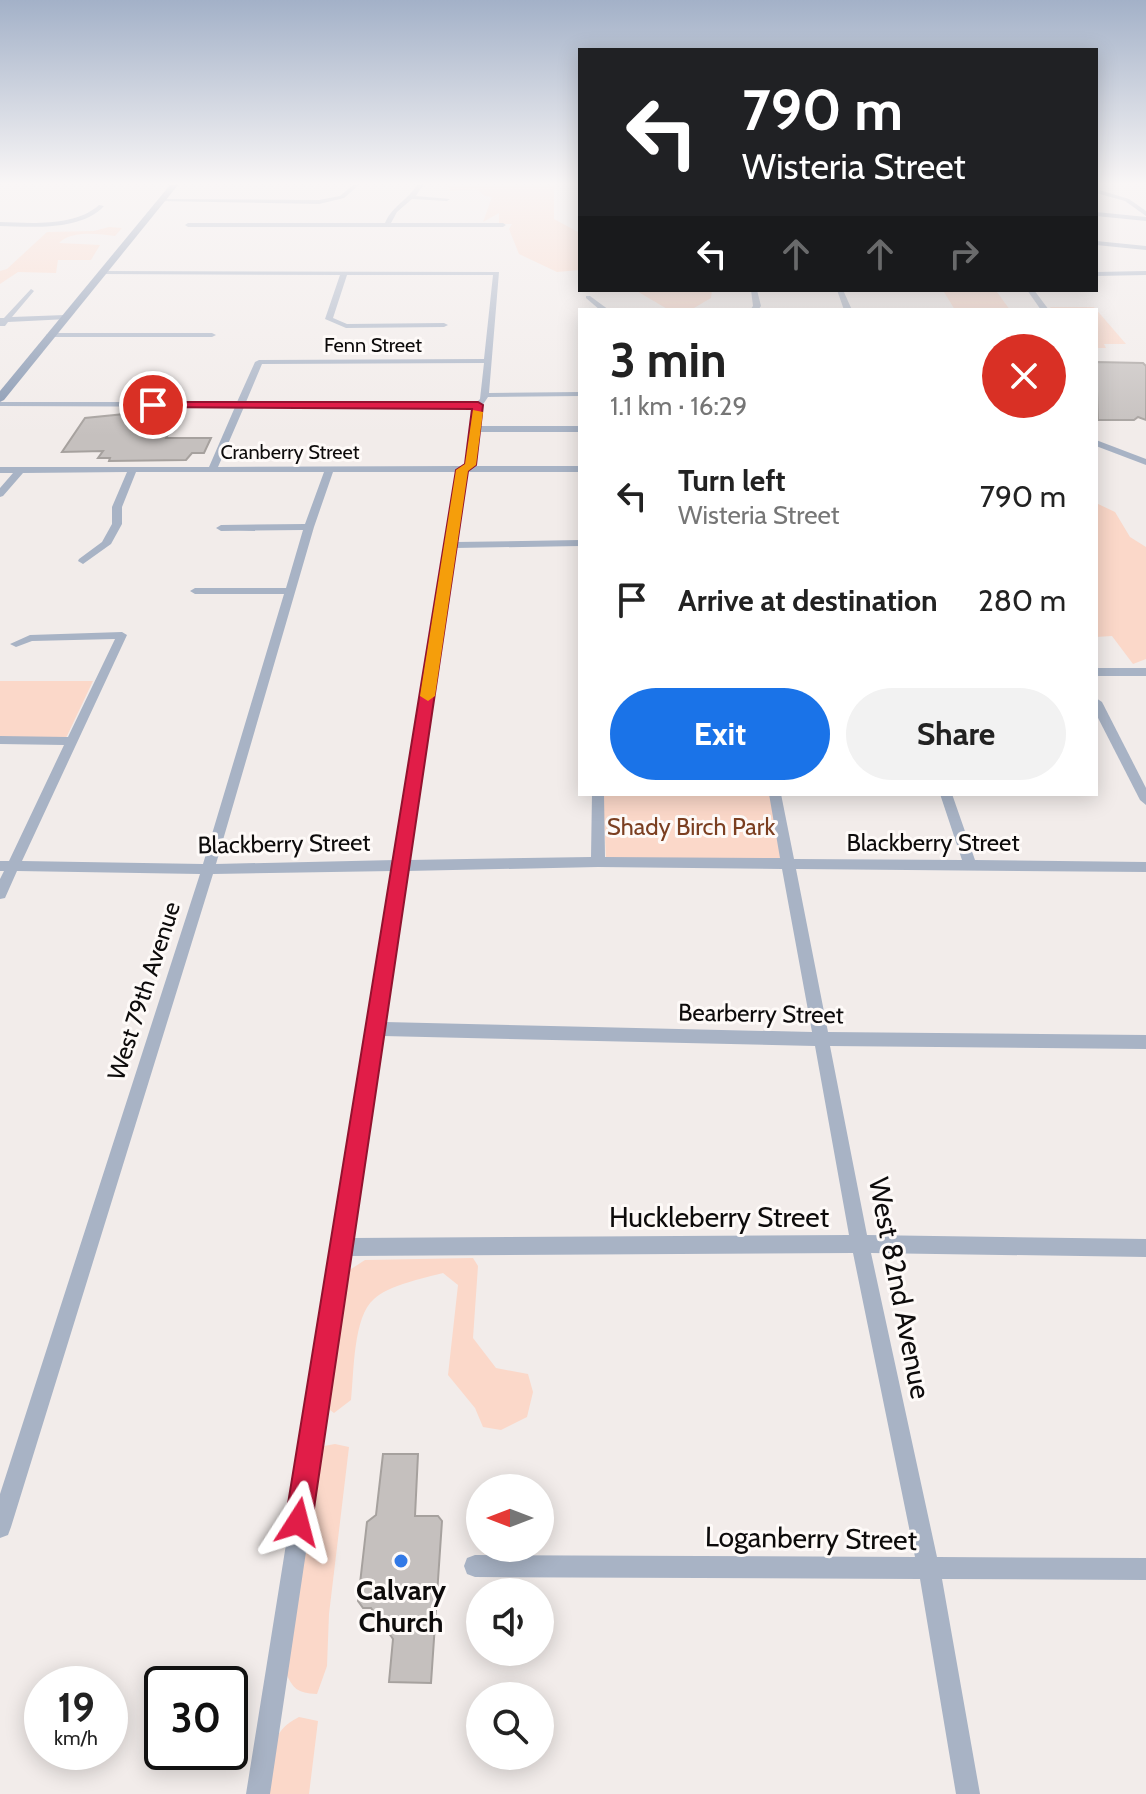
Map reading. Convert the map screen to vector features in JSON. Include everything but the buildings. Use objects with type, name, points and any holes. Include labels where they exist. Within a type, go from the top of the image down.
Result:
[{"type":"street","points":[[0,398],[104,269]]},
{"type":"street","points":[[100,273],[497,273],[471,465],[462,470],[258,1794]]},
{"type":"street","points":[[1098,274],[1146,273]]},
{"type":"street","points":[[344,274],[329,319],[334,323],[346,326],[444,325]]},
{"type":"street","points":[[2,321],[31,291]]},
{"type":"street","points":[[588,297],[602,308]]},
{"type":"street","points":[[2,321],[65,317]]},
{"type":"street","points":[[50,335],[212,335]]},
{"type":"street","name":"Fenn Street","points":[[242,406],[259,362],[487,361]]},
{"type":"street","points":[[124,405],[139,381]]},
{"type":"street","points":[[0,404],[242,406],[481,400],[578,394]]},
{"type":"street","points":[[212,470],[242,406]]},
{"type":"street","points":[[475,429],[578,429]]},
{"type":"street","points":[[1098,444],[1146,462]]},
{"type":"street","name":"West 79th Avenue","points":[[0,1527],[208,869],[309,527],[330,469]]},
{"type":"street","name":"Cranberry Street","points":[[0,470],[578,469]]},
{"type":"street","points":[[0,494],[20,470]]},
{"type":"street","points":[[83,561],[106,544],[117,524],[117,507],[133,470]]},
{"type":"street","points":[[221,528],[309,527]]},
{"type":"street","points":[[452,545],[578,543]]},
{"type":"street","points":[[195,591],[290,591]]},
{"type":"street","points":[[0,894],[7,866],[72,741],[122,635],[30,638],[16,644]]},
{"type":"street","points":[[1098,672],[1146,672]]},
{"type":"street","points":[[1098,706],[1146,800]]},
{"type":"street","points":[[0,740],[72,741]]},
{"type":"street","points":[[598,796],[598,862]]},
{"type":"street","name":"West 82nd Avenue","points":[[775,796],[824,1039],[860,1244],[929,1570],[968,1794]]},
{"type":"street","points":[[947,796],[970,864]]},
{"type":"street","name":"Blackberry Street","points":[[7,866],[208,869],[598,862],[1146,867]]},
{"type":"street","name":"Bearberry Street","points":[[376,1029],[824,1039],[1146,1042]]},
{"type":"street","name":"Huckleberry Street","points":[[340,1247],[860,1244],[1146,1248]]},
{"type":"street","name":"Loganberry Street","points":[[475,1566],[573,1564],[929,1570],[1146,1569]]},
{"type":"green space","points":[[57,269],[56,273],[18,272],[0,284],[0,271]]},
{"type":"green space","points":[[550,269],[578,269],[578,270],[557,272]]},
{"type":"green space","points":[[638,292],[712,292],[711,298],[694,308],[666,308]]},
{"type":"green space","points":[[944,292],[997,292],[1009,308],[954,308]]},
{"type":"green space","points":[[1050,307],[1095,308],[1051,308]]},
{"type":"green space","points":[[1098,312],[1126,344],[1104,344],[1106,348],[1098,348]]},
{"type":"green space","points":[[1098,504],[1115,512],[1130,537],[1146,547],[1146,659],[1133,664],[1112,636],[1098,637]]},
{"type":"green space","points":[[0,681],[93,681],[66,738],[0,738]]},
{"type":"green space","name":"Shady Birch Park","points":[[603,796],[770,796],[782,860],[606,859]]},
{"type":"green space","points":[[473,1258],[478,1266],[473,1338],[496,1368],[528,1374],[533,1392],[527,1417],[501,1430],[483,1427],[475,1408],[448,1375],[458,1285],[443,1273],[397,1286],[374,1299],[367,1307],[358,1332],[351,1400],[334,1413],[322,1404],[348,1271],[365,1260]]},
{"type":"green space","points":[[335,1444],[349,1447],[329,1614],[327,1666],[317,1694],[296,1689],[285,1671],[317,1454],[324,1446]]},
{"type":"green space","points":[[299,1717],[318,1721],[309,1794],[269,1794],[271,1759],[276,1740],[288,1724]]},
{"type":"slow traffic","points":[[428,696],[462,470],[471,465],[477,412]]},
{"type":"place","name":"Calvary Church","points":[[401,1561]]},
{"type":"route","points":[[153,405],[478,405],[471,465],[462,470],[298,1522]]}]
